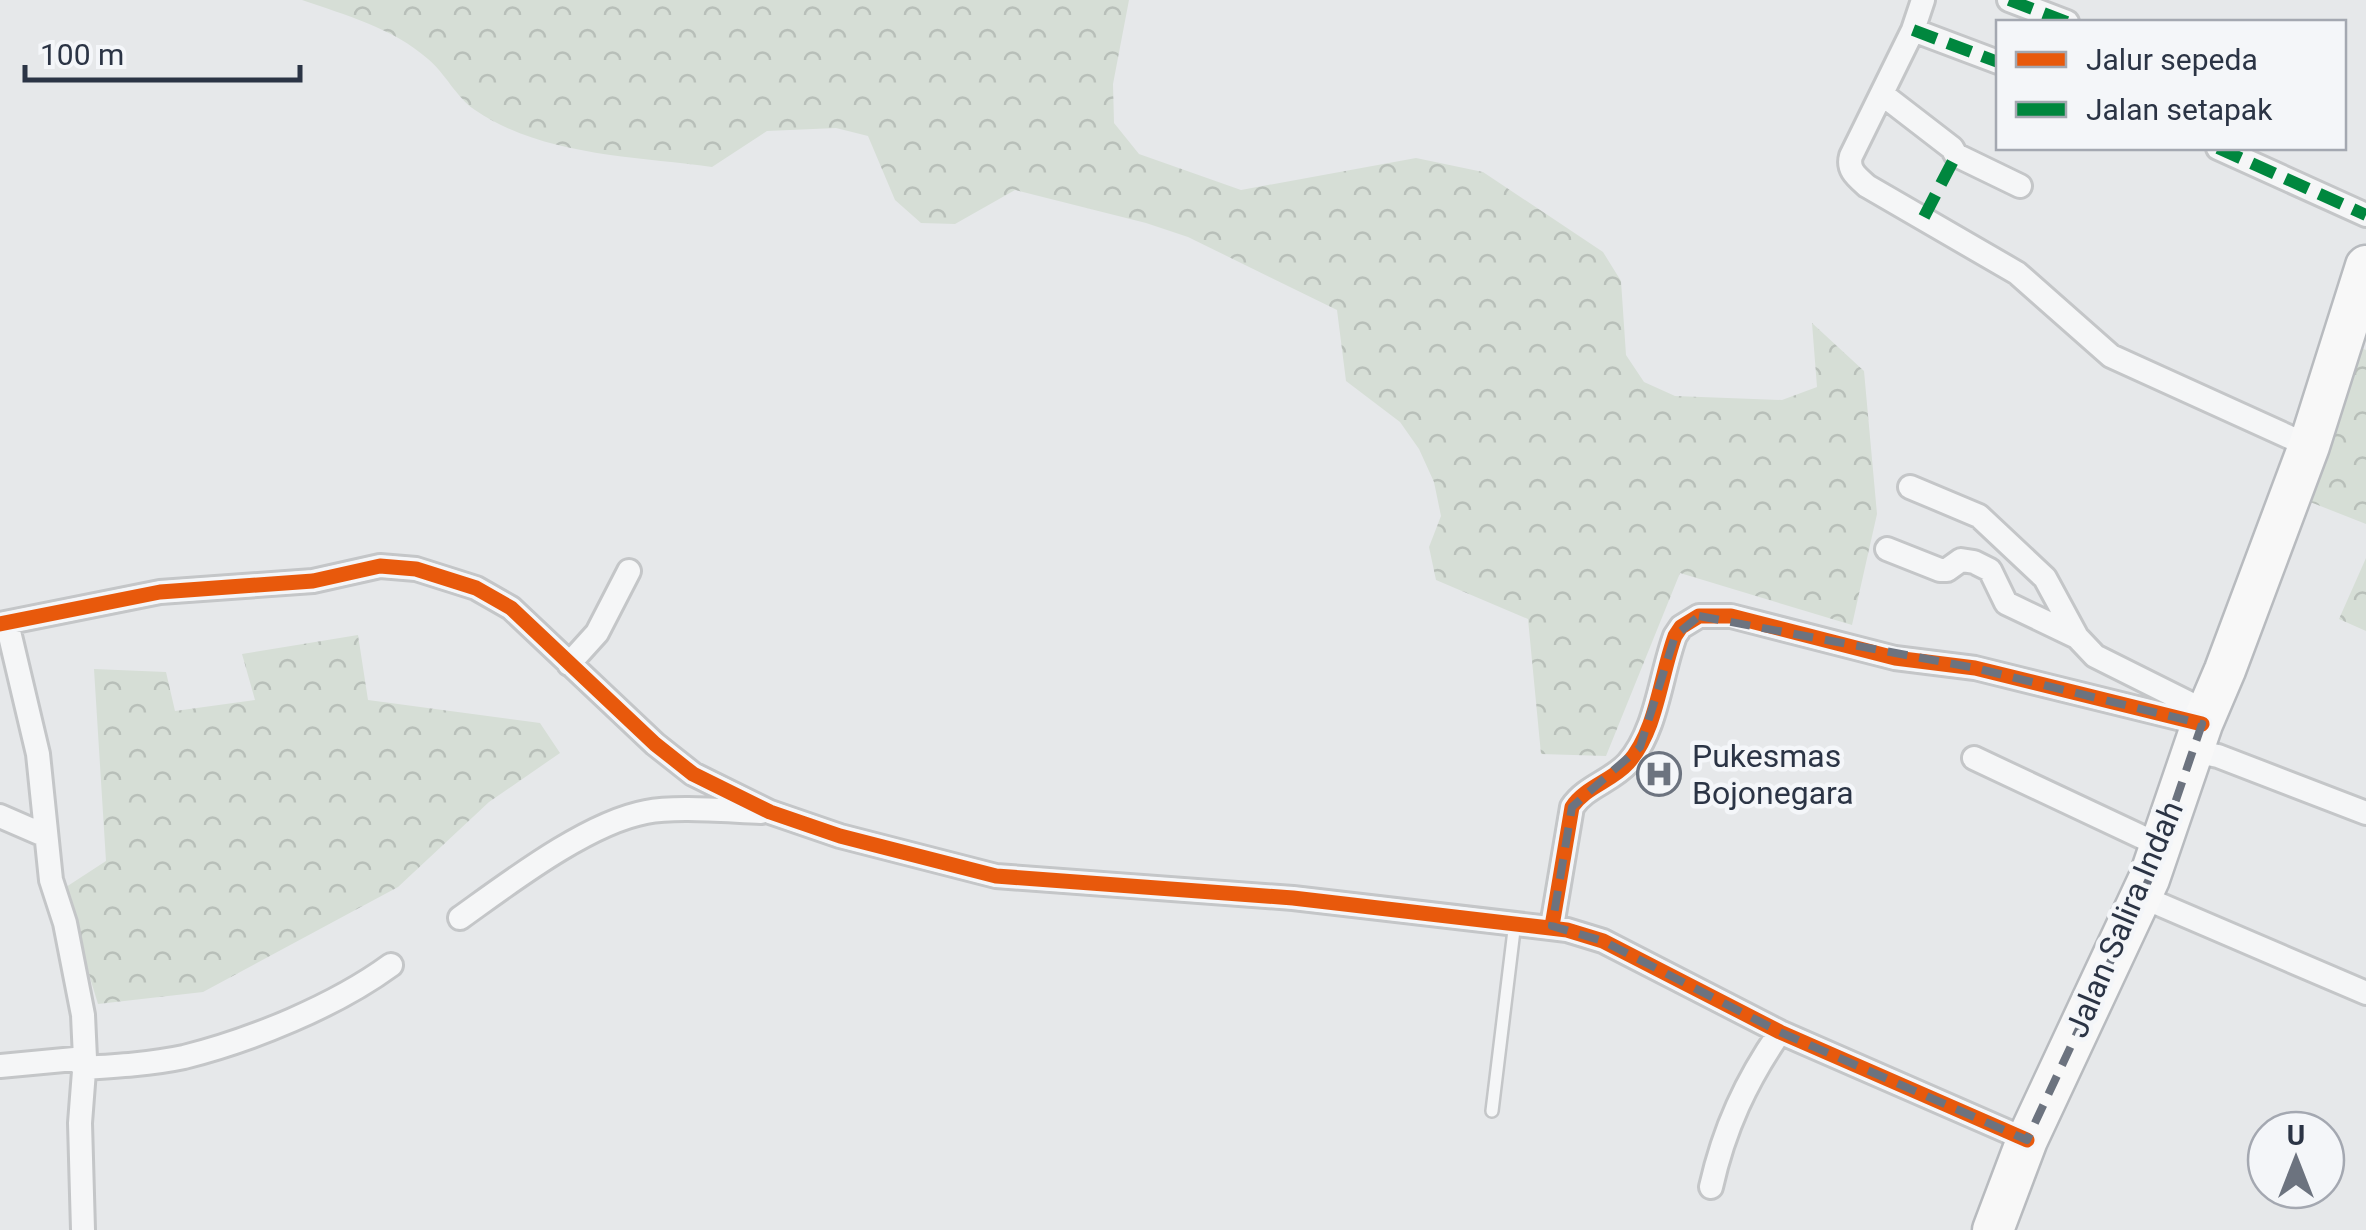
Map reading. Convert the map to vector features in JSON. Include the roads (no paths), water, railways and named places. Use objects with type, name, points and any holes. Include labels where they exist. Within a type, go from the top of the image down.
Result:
[{"type":"highway","name":"Jalan Salira Indah","points":[[1993,1230],[2027,1140],[2160,846],[2200,729],[2309,446],[2362,291]]},
{"type":"street","points":[[1923,0],[1913,30],[1849,161],[1855,176],[2018,274],[2111,356],[2309,446]]},
{"type":"street","points":[[2008,0],[2063,20]]},
{"type":"street","points":[[1913,30],[1996,61]]},
{"type":"street","points":[[1882,94],[1956,155],[2020,186]]},
{"type":"street","points":[[2222,150],[2366,215]]},
{"type":"street","points":[[1910,488],[1979,516],[2045,578],[2078,638],[2095,656],[2200,729],[2218,756],[2366,813]]},
{"type":"street","points":[[1887,550],[1940,570],[1960,560],[1974,562],[1990,570],[2006,603],[2078,638]]},
{"type":"street","points":[[83,1230],[83,1015],[76,970],[51,880],[38,754],[4,623],[160,592],[312,581],[392,565],[460,582],[500,601],[655,744],[694,774],[770,812],[840,836],[996,876],[1293,898],[1552,926],[1603,941],[1780,1032],[2027,1140]]},
{"type":"street","points":[[569,664],[597,634],[629,571]]},
{"type":"street","points":[[1552,926],[1572,808],[1582,794],[1617,774],[1640,747],[1680,627],[1699,616],[1731,616],[1901,659],[1975,668],[2200,729]]},
{"type":"street","points":[[1974,758],[2160,846]]},
{"type":"street","points":[[460,918],[564,846],[636,814],[668,810],[770,812]]},
{"type":"street","points":[[0,816],[46,836]]},
{"type":"street","points":[[2140,896],[2366,992]]},
{"type":"street","points":[[0,1066],[182,1057],[234,1041],[334,1000],[391,965]]},
{"type":"street","points":[[1711,1187],[1740,1096],[1780,1032]]},
{"type":"lane","points":[[1492,1111],[1515,922]]},
{"type":"place","name":"Pukesmas Bojonegara","points":[[1659,774]]}]
